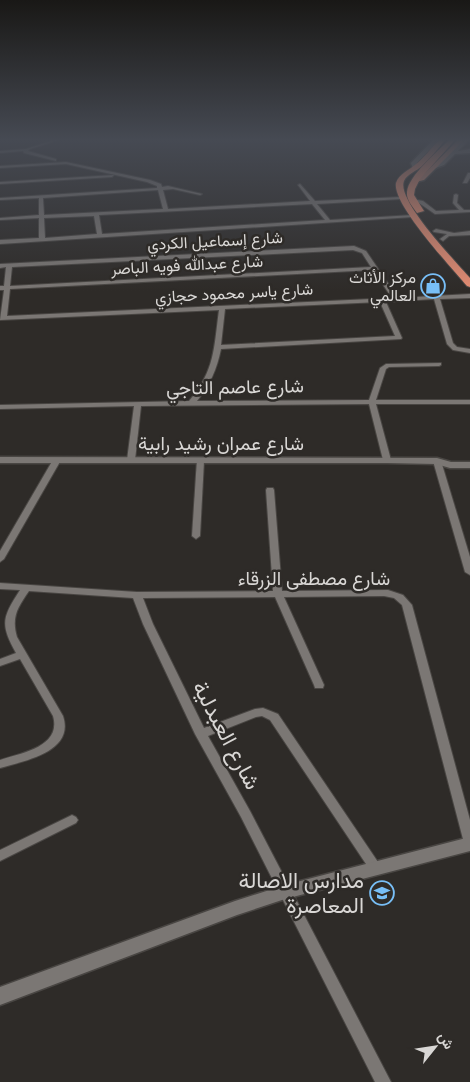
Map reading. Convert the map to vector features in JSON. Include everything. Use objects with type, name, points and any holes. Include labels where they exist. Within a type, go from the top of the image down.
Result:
[{"type":"highway","points":[[401,190],[401,198],[413,216],[470,284]]},
{"type":"highway","points":[[411,190],[412,200],[436,231],[470,269]]},
{"type":"street","points":[[0,199],[126,190]]},
{"type":"street","points":[[160,190],[166,210]]},
{"type":"street","points":[[184,190],[200,194]]},
{"type":"street","points":[[304,190],[329,222]]},
{"type":"street","points":[[456,195],[455,203],[463,212]]},
{"type":"street","points":[[41,197],[42,239]]},
{"type":"street","points":[[0,219],[401,198]]},
{"type":"street","points":[[412,200],[421,202],[435,213],[470,211]]},
{"type":"street","points":[[96,214],[100,236]]},
{"type":"street","points":[[0,242],[413,216]]},
{"type":"street","points":[[436,231],[455,234],[470,233]]},
{"type":"street","points":[[443,239],[455,234]]},
{"type":"street","name":"شارع إسماعيل الكردي","points":[[0,266],[349,248],[364,252],[396,299]]},
{"type":"street","points":[[2,318],[3,288],[9,266]]},
{"type":"street","name":"شارع عبدالله فويه الباصر","points":[[3,288],[375,268]]},
{"type":"street","name":"شارع ياسر محمود حجازي","points":[[2,318],[470,296]]},
{"type":"street","points":[[436,297],[450,344],[460,350],[470,351]]},
{"type":"street","points":[[219,347],[399,338],[382,300]]},
{"type":"street","points":[[191,403],[210,378],[219,347],[222,307]]},
{"type":"street","points":[[387,460],[372,402],[385,366],[439,364]]},
{"type":"street","name":"شارع عاصم التاجي","points":[[0,407],[138,406],[191,403],[470,402]]},
{"type":"street","points":[[131,460],[138,406]]},
{"type":"street","points":[[0,559],[57,460]]},
{"type":"street","name":"شارع عمران رشيد رابية","points":[[1,461],[387,460],[440,462],[470,460]]},
{"type":"street","points":[[196,536],[200,461]]},
{"type":"street","points":[[440,462],[470,572]]},
{"type":"street","name":"شارع عمران رشيد رابية","points":[[440,462],[450,465],[470,465]]},
{"type":"street","points":[[270,490],[278,594],[319,685]]},
{"type":"street","name":"شارع مصطفى الزرقاء","points":[[0,586],[137,595],[384,593],[395,594],[403,598],[407,605],[470,843]]},
{"type":"street","points":[[0,764],[47,748],[55,740],[60,728],[58,716],[12,637],[8,622],[26,589]]},
{"type":"street","name":"شارع العبدلية","points":[[137,595],[148,624],[201,734],[246,814],[383,1082]]},
{"type":"street","points":[[0,662],[22,655]]},
{"type":"street","points":[[201,734],[255,713],[264,712],[274,717],[376,869]]},
{"type":"street","points":[[0,856],[72,820]]},
{"type":"street","points":[[0,996],[235,908],[285,892],[470,843]]},
{"type":"place","name":"مركز الأثاث العالمي","points":[[433,286]]},
{"type":"place","name":"مدارس الاصالة المعاصرة","points":[[382,893]]}]
